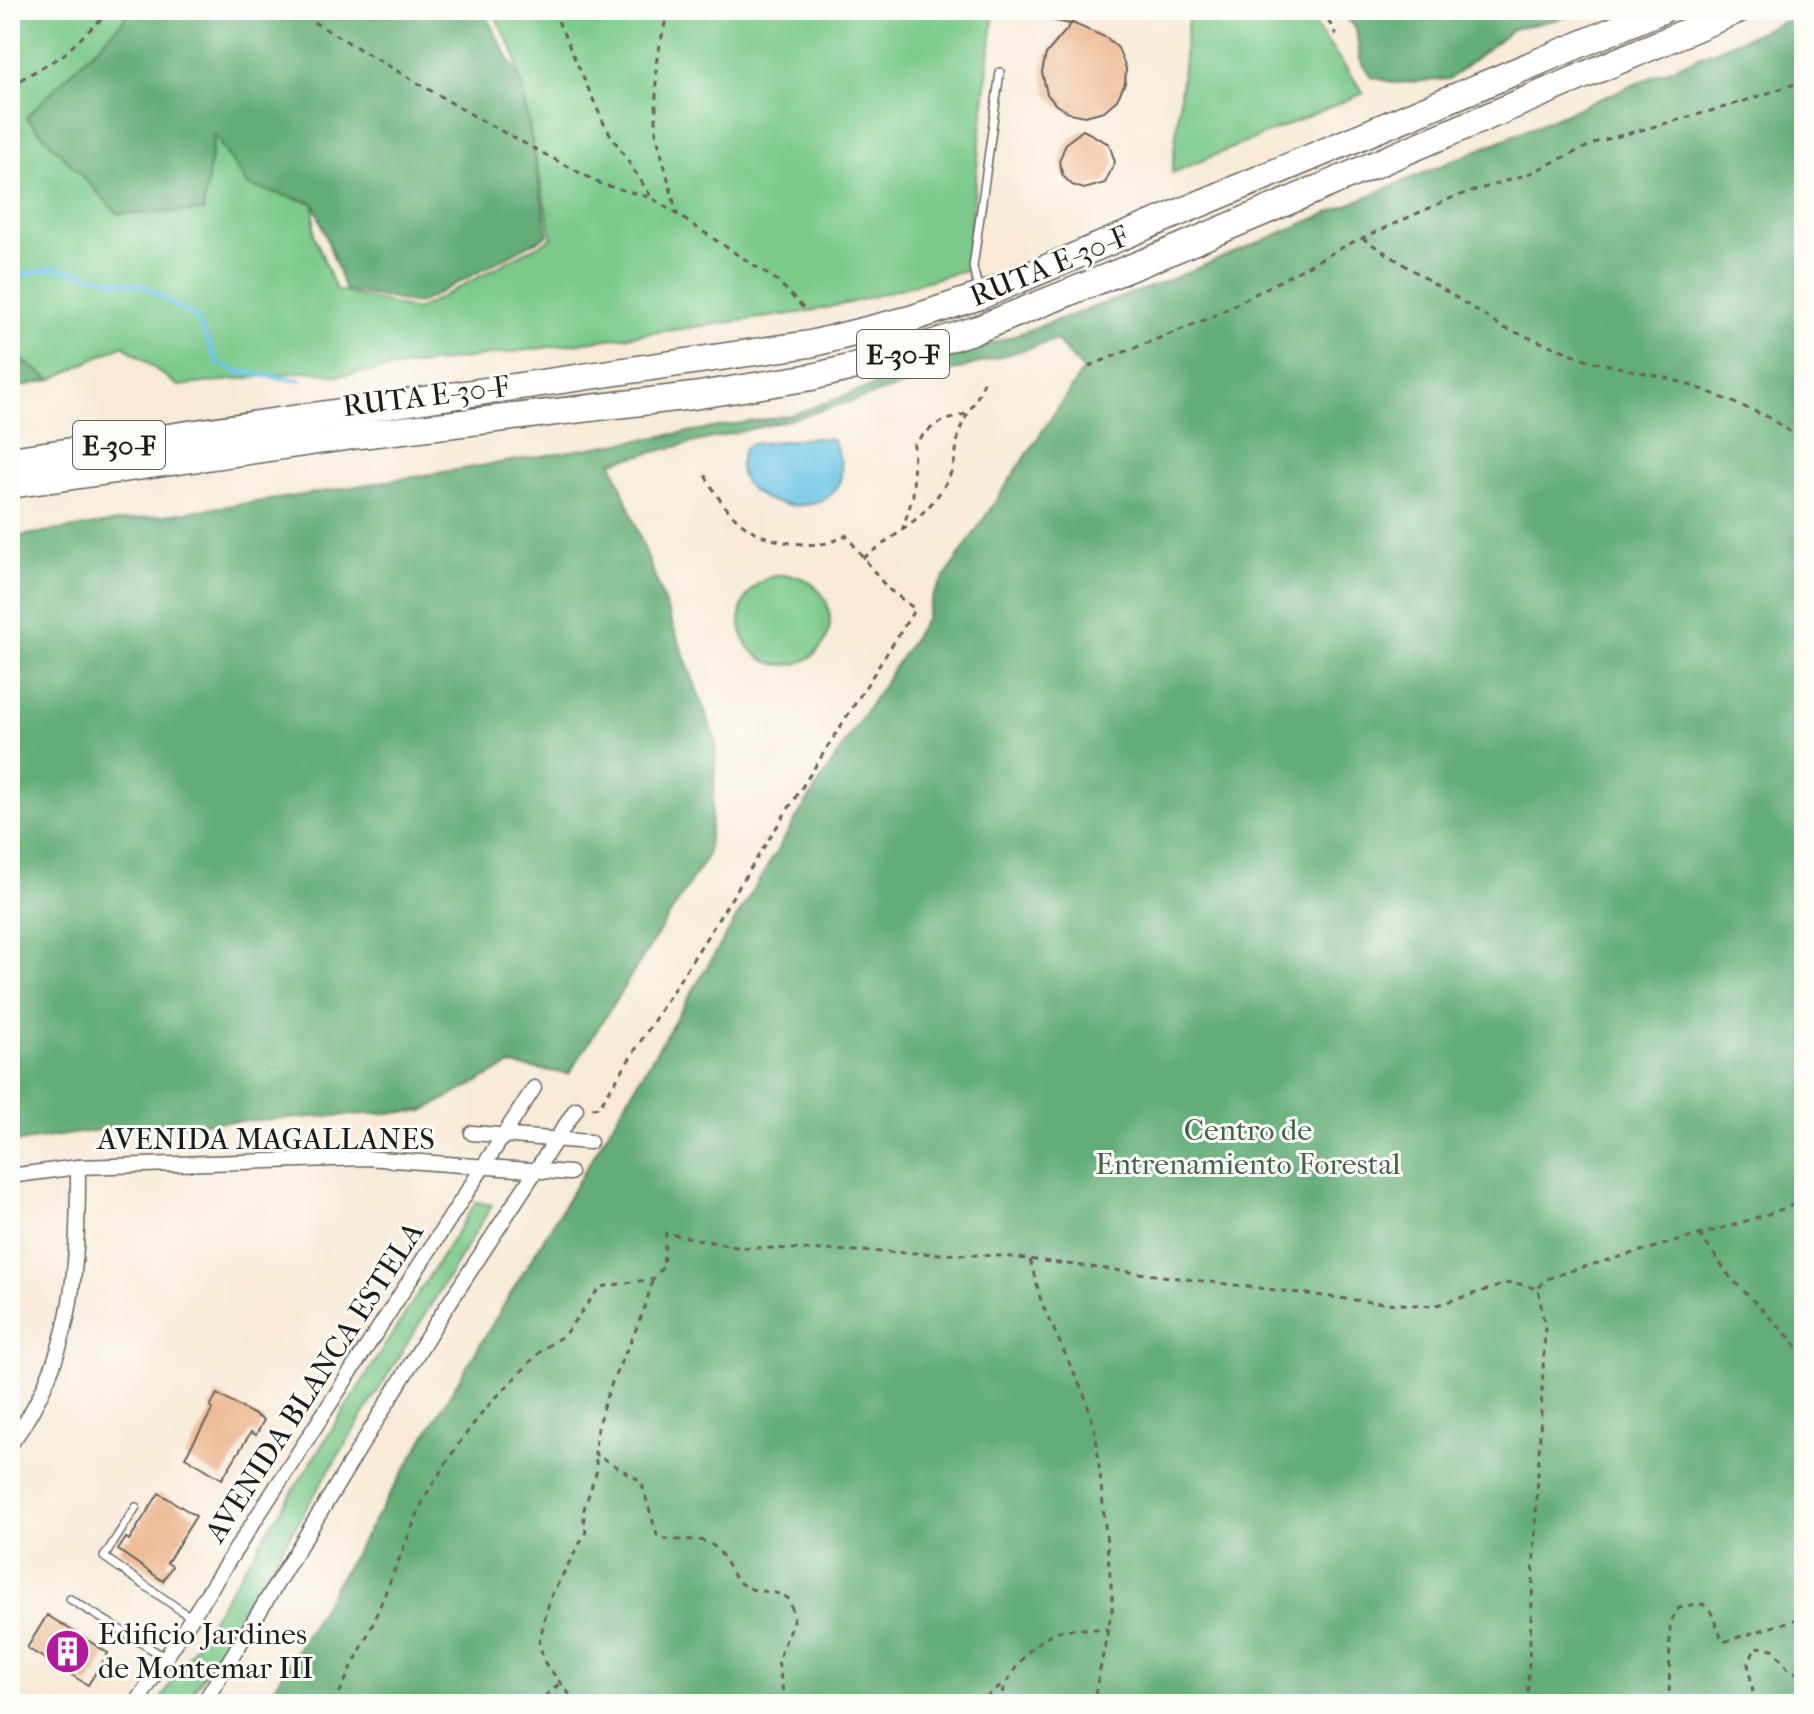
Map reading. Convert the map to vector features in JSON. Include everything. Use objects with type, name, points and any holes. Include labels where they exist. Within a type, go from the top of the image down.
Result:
[{"type":"highway","name":"RUTA E-30-F","points":[[10,460],[810,344],[910,319],[980,296],[1662,10]]},
{"type":"highway","name":"RUTA E-30-F","points":[[10,485],[360,435],[693,396],[812,377],[877,361],[978,329],[1134,266],[1738,10]]},
{"type":"street","name":"AVENIDA BLANCA ESTELA","points":[[136,1704],[534,1088]]},
{"type":"street","points":[[203,1704],[436,1323],[576,1109]]},
{"type":"street","name":"AVENIDA MAGALLANES","points":[[472,1133],[590,1142]]},
{"type":"street","name":"AVENIDA MAGALLANES","points":[[10,1176],[78,1167],[366,1158],[570,1173]]},
{"type":"street","points":[[10,1445],[48,1381],[67,1327],[76,1270],[78,1167]]},
{"type":"lane","points":[[980,296],[973,267],[1000,72]]},
{"type":"lane","points":[[136,1507],[104,1557],[192,1618]]},
{"type":"lane","points":[[70,1599],[166,1658]]},
{"type":"path","points":[[10,86],[63,55],[111,10]]},
{"type":"path","points":[[293,10],[486,123],[601,184],[652,198],[779,282],[805,310]]},
{"type":"path","points":[[553,10],[605,126],[652,198]]},
{"type":"path","points":[[668,10],[656,63],[656,133],[677,214]]},
{"type":"path","points":[[1323,10],[1336,35]]},
{"type":"path","points":[[1089,366],[1210,318],[1362,238],[1454,197],[1528,174],[1597,142],[1729,106],[1804,81]]},
{"type":"path","points":[[1362,238],[1504,328],[1591,361],[1671,379],[1704,390],[1768,417],[1804,441]]},
{"type":"path","points":[[863,558],[928,509],[942,491],[953,466],[962,424],[984,381]]},
{"type":"path","points":[[902,531],[913,496],[914,443],[936,424],[970,412]]},
{"type":"path","points":[[576,1109],[599,1107],[915,609],[887,588],[846,535],[818,547],[754,534],[722,506],[705,475]]},
{"type":"path","points":[[1538,1289],[1545,1280],[1554,1276],[1804,1201]]},
{"type":"path","points":[[603,1704],[580,1704],[559,1684],[545,1663],[539,1643],[542,1619],[586,1532],[583,1512],[597,1470],[595,1454],[600,1409],[641,1324],[653,1279],[663,1267],[666,1233],[737,1247],[1004,1256],[1370,1302],[1434,1306],[1512,1282],[1538,1289]]},
{"type":"path","points":[[1699,1234],[1730,1277],[1791,1339],[1804,1358]]},
{"type":"path","points":[[1030,1260],[1042,1304],[1086,1399],[1096,1435],[1113,1605],[1093,1704]]},
{"type":"path","points":[[334,1704],[371,1628],[424,1498],[484,1410],[543,1349],[564,1335],[600,1287],[653,1279]]},
{"type":"path","points":[[1527,1704],[1544,1352],[1544,1307],[1538,1289]]},
{"type":"path","points":[[595,1454],[641,1481],[657,1535],[667,1541],[706,1542],[720,1551],[743,1585],[763,1592],[775,1591],[790,1600],[794,1618],[782,1642],[778,1661],[785,1704]]},
{"type":"path","points":[[1669,1704],[1670,1622],[1679,1608],[1703,1604],[1711,1612],[1723,1642],[1804,1617]]},
{"type":"path","points":[[976,1704],[1004,1684],[1024,1658],[1052,1633],[1108,1629]]},
{"type":"path","points":[[1755,1704],[1748,1664],[1756,1647],[1773,1649],[1788,1669],[1804,1676]]},
{"type":"path","points":[[536,1704],[559,1684]]},
{"type":"path","points":[[998,1704],[1004,1684]]},
{"type":"green space","points":[[10,10],[129,10],[122,22],[214,134],[248,186],[314,203],[314,235],[336,290],[417,310],[552,238],[514,52],[492,10],[994,10],[966,270],[805,312],[337,376],[310,371],[178,386],[123,345],[51,380],[10,352]]},
{"type":"green space","points":[[129,10],[483,10],[521,82],[548,235],[418,304],[345,290],[314,203],[248,186],[214,135],[203,211],[118,214],[26,117],[122,22]]},
{"type":"green space","points":[[1189,10],[1304,10],[1364,93],[1172,173]]},
{"type":"green space","points":[[1339,10],[1578,10],[1563,18],[1513,29],[1449,79],[1397,83],[1371,77],[1360,59],[1356,28]]},
{"type":"green space","name":"Centro de Entrenamiento Forestal","points":[[1804,13],[1804,1704],[264,1704],[796,819],[925,620],[933,595],[1083,370],[1056,340],[789,420],[612,462],[716,741],[707,856],[569,1074],[510,1065],[423,1111],[114,1128],[10,1143],[10,537],[290,497],[791,415],[1164,282]]},
{"type":"green space","points":[[10,352],[51,380],[10,389]]},
{"type":"green space","points":[[785,575],[802,579],[817,588],[826,603],[830,620],[826,637],[817,652],[802,661],[785,665],[768,661],[753,652],[744,637],[740,620],[744,603],[753,588],[768,579]]},
{"type":"green space","points":[[476,1202],[492,1205],[186,1704],[158,1704]]},
{"type":"water","points":[[832,439],[841,470],[835,491],[817,502],[794,505],[770,501],[751,489],[741,471],[745,448],[752,444]]},
{"type":"building","points":[[1031,10],[1088,10],[1070,24],[1031,16]]},
{"type":"building","points":[[1072,23],[1107,38],[1118,48],[1126,68],[1125,83],[1117,100],[1104,111],[1085,116],[1070,113],[1056,105],[1047,94],[1042,72],[1046,54]]},
{"type":"building","points":[[1083,130],[1109,144],[1115,162],[1105,183],[1084,189],[1072,185],[1063,176],[1059,162],[1066,143]]},
{"type":"building","points":[[217,1394],[264,1420],[256,1435],[251,1432],[222,1479],[185,1457],[213,1409],[210,1407]]},
{"type":"building","points":[[159,1493],[196,1516],[167,1563],[172,1566],[163,1581],[118,1550],[126,1538],[129,1540]]},
{"type":"building","name":"Edificio Jardines de Montemar III","points":[[47,1615],[108,1653],[88,1685],[27,1648]]},
{"type":"waterway","points":[[10,277],[56,268],[145,287],[197,319],[218,363],[239,372],[299,380]]},
{"type":"place","name":"Edificio Jardines de Montemar III","points":[[67,1651]]}]
